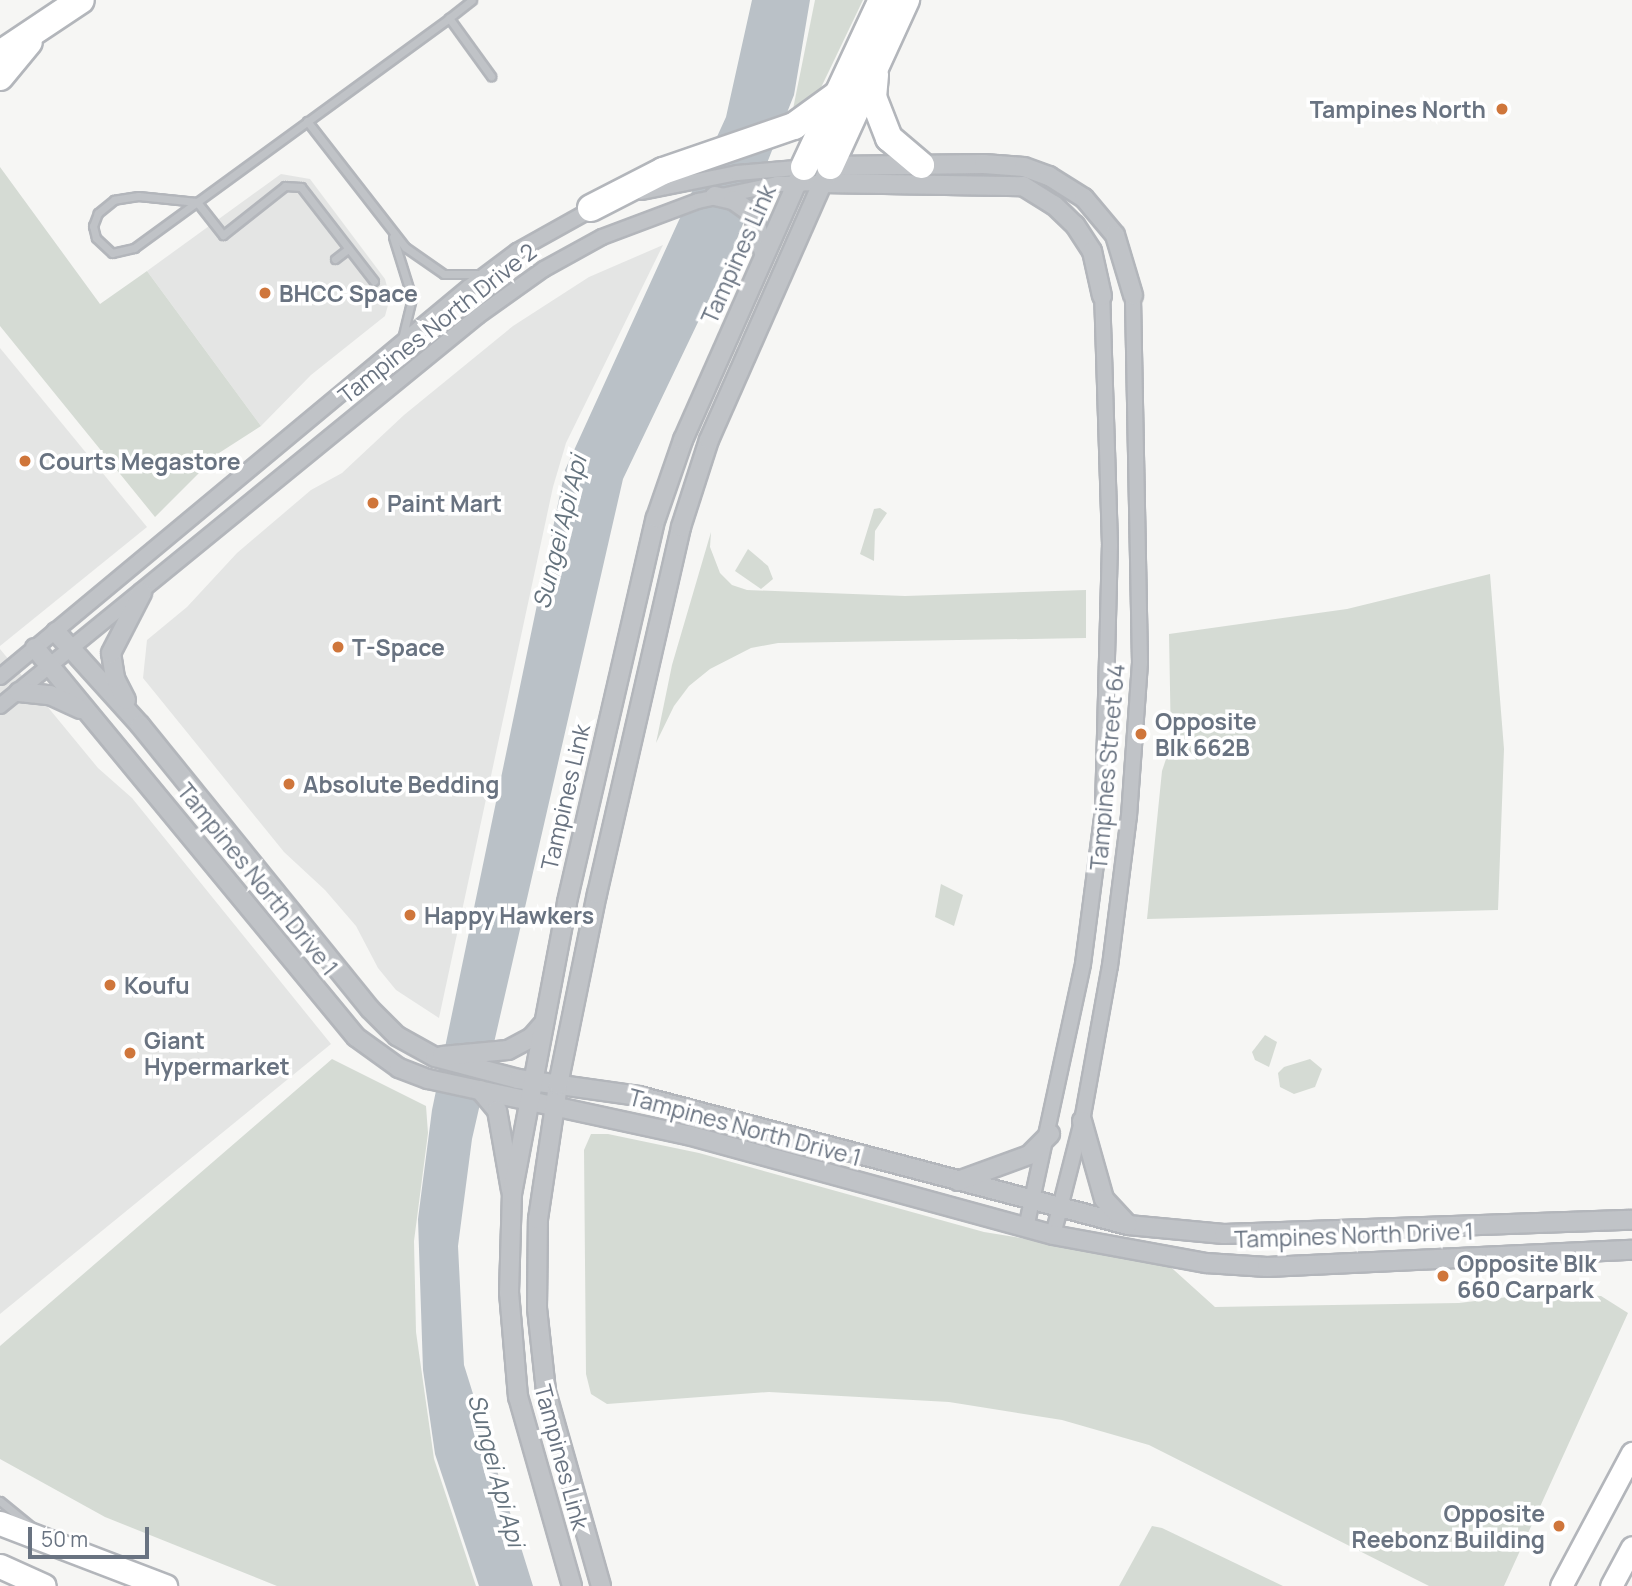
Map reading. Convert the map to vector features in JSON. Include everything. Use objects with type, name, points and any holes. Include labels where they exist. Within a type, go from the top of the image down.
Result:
[{"type":"highway","points":[[0,54],[33,35],[81,0]]},
{"type":"highway","points":[[813,175],[838,94],[882,0]]},
{"type":"highway","points":[[813,175],[876,66],[906,0]]},
{"type":"highway","points":[[0,77],[20,58],[33,35]]},
{"type":"highway","points":[[876,66],[873,97],[889,138],[921,165]]},
{"type":"highway","points":[[592,208],[626,188],[691,171],[794,126],[838,94]]},
{"type":"main road","points":[[1561,1586],[1632,1453]]},
{"type":"main road","points":[[0,1523],[48,1544],[165,1586]]},
{"type":"main road","points":[[1617,1581],[1632,1547]]},
{"type":"main road","points":[[0,1566],[44,1586]]},
{"type":"street","name":"Tampines North Drive 2","points":[[0,706],[520,285],[586,245],[674,208],[715,196],[813,175],[921,165],[984,163],[1024,167],[1049,176],[1084,198],[1115,235],[1133,295]]},
{"type":"street","name":"Tampines North Drive 2","points":[[691,171],[778,167],[813,175],[1023,186],[1075,225],[1092,251],[1102,296]]},
{"type":"street","name":"Tampines Link","points":[[572,1586],[518,1397],[509,1293],[512,1194],[586,813],[656,519],[683,440],[765,253],[813,175]]},
{"type":"street","name":"Tampines Link","points":[[601,1586],[542,1362],[538,1219],[558,1085],[657,627],[697,473],[813,175]]},
{"type":"street","points":[[715,196],[733,200],[753,214],[765,253]]},
{"type":"street","name":"Tampines North Drive 2","points":[[0,677],[401,341],[489,271],[592,208]]},
{"type":"street","name":"Tampines Street 64","points":[[1053,1235],[1082,1121],[1110,966],[1129,816],[1140,663],[1133,295]]},
{"type":"street","name":"Tampines Street 64","points":[[1026,1228],[1050,1134],[1083,964],[1102,810],[1110,545],[1102,296]]},
{"type":"street","points":[[656,519],[677,483],[685,475],[697,473]]},
{"type":"street","points":[[140,725],[115,678],[111,653],[142,593]]},
{"type":"street","points":[[56,632],[72,649]]},
{"type":"street","name":"Tampines North Drive 1","points":[[35,648],[356,1037],[399,1068],[530,1102],[688,1135],[1053,1235],[1206,1263],[1267,1267],[1632,1250]]},
{"type":"street","name":"Tampines North Drive 1","points":[[72,649],[140,725],[360,995],[397,1036],[435,1057],[533,1082],[639,1096],[1128,1225],[1224,1234],[1632,1220]]},
{"type":"street","points":[[19,692],[50,695],[86,712]]},
{"type":"street","points":[[330,1004],[360,995]]},
{"type":"street","points":[[435,1057],[508,1050],[531,1038],[546,1020]]},
{"type":"street","points":[[480,1090],[497,1110],[512,1194]]},
{"type":"street","points":[[1082,1121],[1104,1199],[1128,1225]]},
{"type":"street","points":[[958,1181],[1029,1155],[1050,1134]]},
{"type":"lane","points":[[449,19],[462,0]]},
{"type":"lane","points":[[374,281],[301,187],[285,186],[222,235],[197,202],[138,196],[114,200],[99,213],[93,226],[96,238],[112,253],[123,253],[197,202],[472,0]]},
{"type":"lane","points":[[449,19],[491,76]]},
{"type":"lane","points":[[307,121],[391,233],[428,267],[444,274],[471,277],[489,271]]},
{"type":"lane","points":[[391,233],[412,298],[401,341]]},
{"type":"lane","points":[[335,259],[348,249]]},
{"type":"lane","points":[[0,1501],[15,1510],[48,1544]]},
{"type":"shaded area","points":[[815,0],[863,0],[816,98],[792,114]]},
{"type":"shaded area","points":[[0,167],[100,304],[147,271],[261,426],[219,453],[155,517],[0,326]]},
{"type":"shaded area","points":[[281,174],[310,179],[385,279],[390,298],[385,316],[311,375],[261,426],[147,271]]},
{"type":"shaded area","name":"T-Space","points":[[663,245],[566,443],[553,487],[439,1018],[396,990],[378,968],[356,926],[325,890],[284,852],[143,678],[147,640],[187,607],[237,553],[311,490],[342,473],[404,415],[513,326],[589,277]]},
{"type":"shaded area","points":[[0,348],[147,527],[0,646]]},
{"type":"shaded area","points":[[880,508],[887,513],[875,531],[874,561],[860,554],[874,509]]},
{"type":"shaded area","points":[[711,532],[710,547],[720,573],[732,585],[747,590],[905,596],[1086,590],[1086,638],[778,643],[751,648],[710,669],[689,686],[674,706],[656,743],[672,665]]},
{"type":"shaded area","points":[[748,549],[768,566],[773,579],[761,589],[735,571]]},
{"type":"shaded area","points":[[1490,574],[1504,749],[1498,910],[1147,919],[1162,771],[1171,744],[1169,634],[1347,609]]},
{"type":"shaded area","name":"Giant Hypermarket","points":[[0,649],[98,768],[132,798],[331,1044],[0,1314]]},
{"type":"shaded area","points":[[941,884],[963,895],[954,926],[935,917]]},
{"type":"shaded area","points":[[1265,1035],[1277,1042],[1269,1067],[1255,1060],[1252,1052]]},
{"type":"shaded area","points":[[332,1059],[426,1106],[428,1133],[414,1241],[416,1332],[434,1459],[476,1586],[277,1586],[105,1517],[0,1459],[0,1346]]},
{"type":"shaded area","points":[[1310,1059],[1322,1069],[1315,1087],[1294,1094],[1280,1087],[1278,1073],[1284,1067]]},
{"type":"shaded area","points":[[591,1134],[608,1134],[699,1153],[984,1232],[1164,1261],[1215,1307],[1459,1303],[1539,1293],[1601,1296],[1628,1313],[1504,1586],[1429,1586],[1149,1445],[1062,1420],[949,1402],[769,1392],[607,1404],[591,1394],[586,1374],[584,1150]]},
{"type":"shaded area","points":[[1152,1526],[1162,1528],[1283,1586],[1119,1586]]},
{"type":"water","name":"Sungei Api Api","points":[[752,0],[810,0],[794,95],[733,249],[623,479],[472,1139],[458,1246],[464,1365],[533,1586],[479,1586],[435,1454],[423,1370],[418,1219],[432,1110],[565,470],[726,117]]},
{"type":"place","name":"Tampines North","points":[[1502,109]]},
{"type":"place","name":"BHCC Space","points":[[265,293]]},
{"type":"place","name":"Courts Megastore","points":[[25,461]]},
{"type":"place","name":"Paint Mart","points":[[373,503]]},
{"type":"place","name":"T-Space","points":[[338,647]]},
{"type":"place","name":"Opposite Blk 662B","points":[[1141,734]]},
{"type":"place","name":"Absolute Bedding","points":[[289,784]]},
{"type":"place","name":"Happy Hawkers","points":[[410,915]]},
{"type":"place","name":"Koufu","points":[[110,985]]},
{"type":"place","name":"Giant Hypermarket","points":[[130,1053]]},
{"type":"place","name":"Opposite Blk 660 Carpark","points":[[1443,1276]]},
{"type":"place","name":"Opposite Reebonz Building","points":[[1559,1526]]}]
